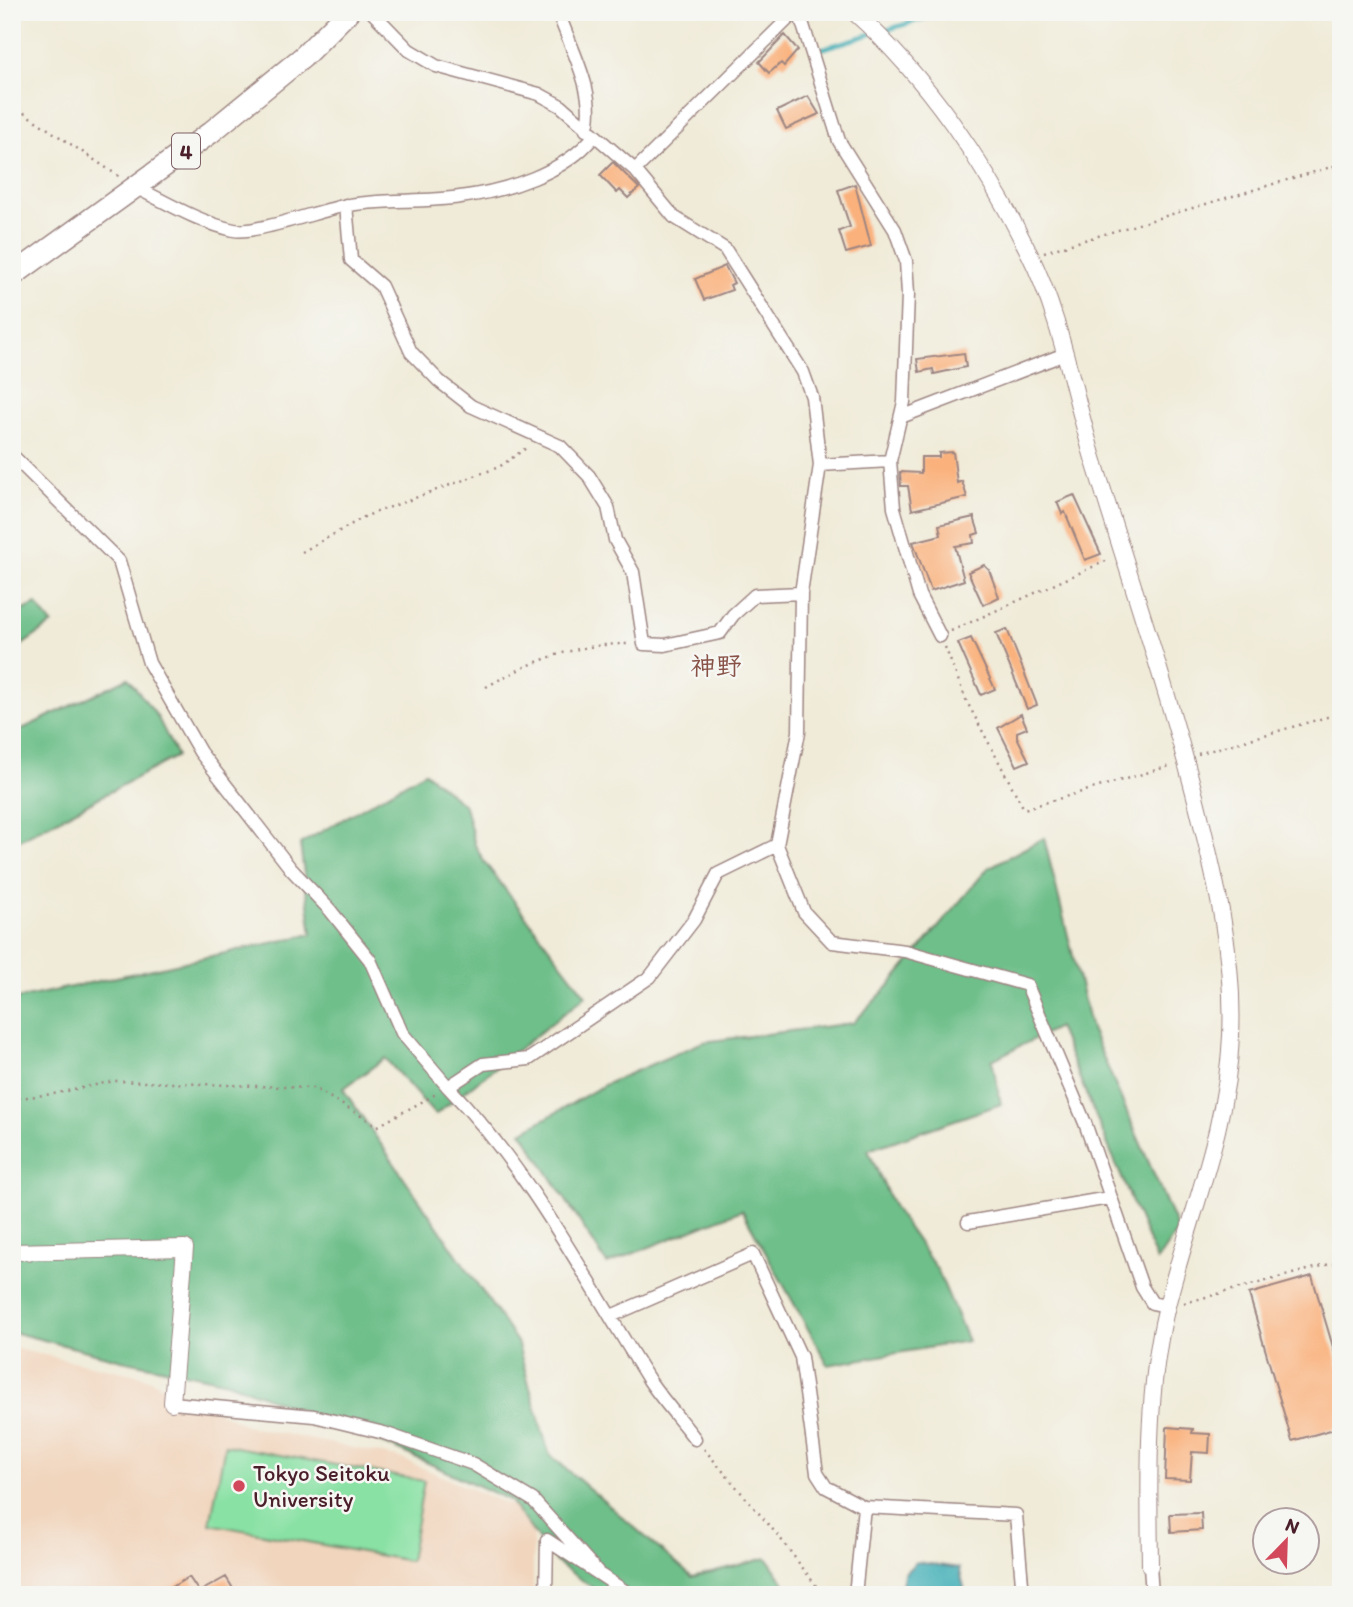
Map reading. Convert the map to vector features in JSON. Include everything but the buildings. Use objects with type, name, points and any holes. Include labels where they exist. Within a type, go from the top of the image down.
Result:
[{"type":"main road","name":"4","points":[[12,275],[219,126],[303,57],[348,12]]},
{"type":"street","points":[[372,12],[409,50],[436,66],[539,94],[561,106],[635,170],[674,217],[725,249],[803,372],[812,397],[820,465],[802,593],[799,732],[776,845],[804,912],[832,942],[905,951],[1027,985],[1084,1123],[1142,1287],[1152,1303],[1166,1306]]},
{"type":"street","points":[[135,187],[234,230],[246,231],[346,205],[396,199],[458,198],[489,192],[551,169],[582,152],[590,133],[591,115],[589,93],[558,12]]},
{"type":"street","points":[[635,170],[797,12],[839,141],[895,230],[905,261],[908,324],[901,417],[890,461],[894,508],[919,595],[940,636]]},
{"type":"street","points":[[854,12],[910,70],[950,121],[990,182],[1030,256],[1065,354],[1185,760],[1221,905],[1231,1033],[1226,1092],[1213,1152],[1166,1306],[1154,1385],[1149,1477],[1152,1595]]},
{"type":"street","points":[[346,205],[351,260],[381,286],[411,352],[439,381],[471,406],[570,454],[589,476],[608,508],[615,540],[633,572],[644,644],[665,645],[720,633],[733,615],[755,595],[802,593]]},
{"type":"street","points":[[901,417],[1065,354]]},
{"type":"street","points":[[12,455],[119,561],[149,663],[200,752],[291,869],[330,910],[370,960],[402,1033],[485,1127],[525,1181],[651,1382],[695,1439]]},
{"type":"street","points":[[820,465],[890,461]]},
{"type":"street","points":[[448,1087],[482,1064],[529,1059],[650,977],[694,919],[718,874],[776,845]]},
{"type":"street","points":[[968,1222],[1109,1198]]},
{"type":"street","points":[[12,1252],[186,1248],[172,1403],[314,1416],[384,1433],[473,1464],[533,1500],[597,1572]]},
{"type":"street","points":[[611,1316],[753,1254],[801,1357],[817,1473],[826,1487],[864,1507],[1016,1515],[1023,1595]]},
{"type":"street","points":[[855,1595],[864,1507]]},
{"type":"street","points":[[546,1595],[547,1541],[631,1595]]},
{"type":"path","points":[[12,105],[135,187]]},
{"type":"path","points":[[1030,256],[1341,164]]},
{"type":"path","points":[[302,551],[366,516],[499,467],[540,438]]},
{"type":"path","points":[[1124,553],[940,636],[967,702],[1024,809],[1341,713]]},
{"type":"path","points":[[486,687],[527,663],[551,654],[615,643],[644,644]]},
{"type":"path","points":[[12,1099],[53,1094],[114,1081],[314,1088],[378,1126],[448,1087]]},
{"type":"path","points":[[1166,1306],[1243,1289],[1341,1261]]},
{"type":"path","points":[[695,1439],[780,1538],[823,1595]]},
{"type":"shaded area","name":"Tokyo Seitoku University","points":[[12,1348],[142,1376],[250,1427],[397,1457],[533,1515],[533,1595],[12,1595]]},
{"type":"green space","points":[[36,604],[52,624],[12,652],[12,616]]},
{"type":"green space","points":[[128,678],[157,716],[177,756],[12,844],[12,714],[18,731]]},
{"type":"green space","points":[[425,772],[465,806],[475,845],[483,860],[586,996],[435,1115],[385,1058],[343,1089],[517,1342],[549,1454],[692,1577],[767,1558],[792,1595],[603,1595],[555,1561],[509,1500],[402,1451],[228,1382],[122,1360],[12,1332],[12,1000],[312,934],[300,844]]},
{"type":"green space","points":[[1044,838],[1091,1029],[1178,1230],[1157,1261],[1058,1027],[992,1060],[1001,1104],[868,1150],[894,1208],[938,1271],[968,1341],[828,1365],[742,1210],[607,1264],[522,1132],[606,1084],[703,1042],[853,1023],[888,987],[988,868]]},
{"type":"green space","points":[[225,1445],[424,1481],[410,1561],[210,1524]]},
{"type":"water","points":[[916,1562],[959,1568],[966,1595],[900,1595],[904,1574]]},
{"type":"waterway","points":[[880,32],[945,12]]},
{"type":"waterway","points":[[818,50],[871,34]]},
{"type":"waterway","points":[[1335,1595],[1341,1589]]},
{"type":"place","name":"Tokyo Seitoku University","points":[[239,1486]]},
{"type":"district","name":"神野","points":[[716,666]]}]
